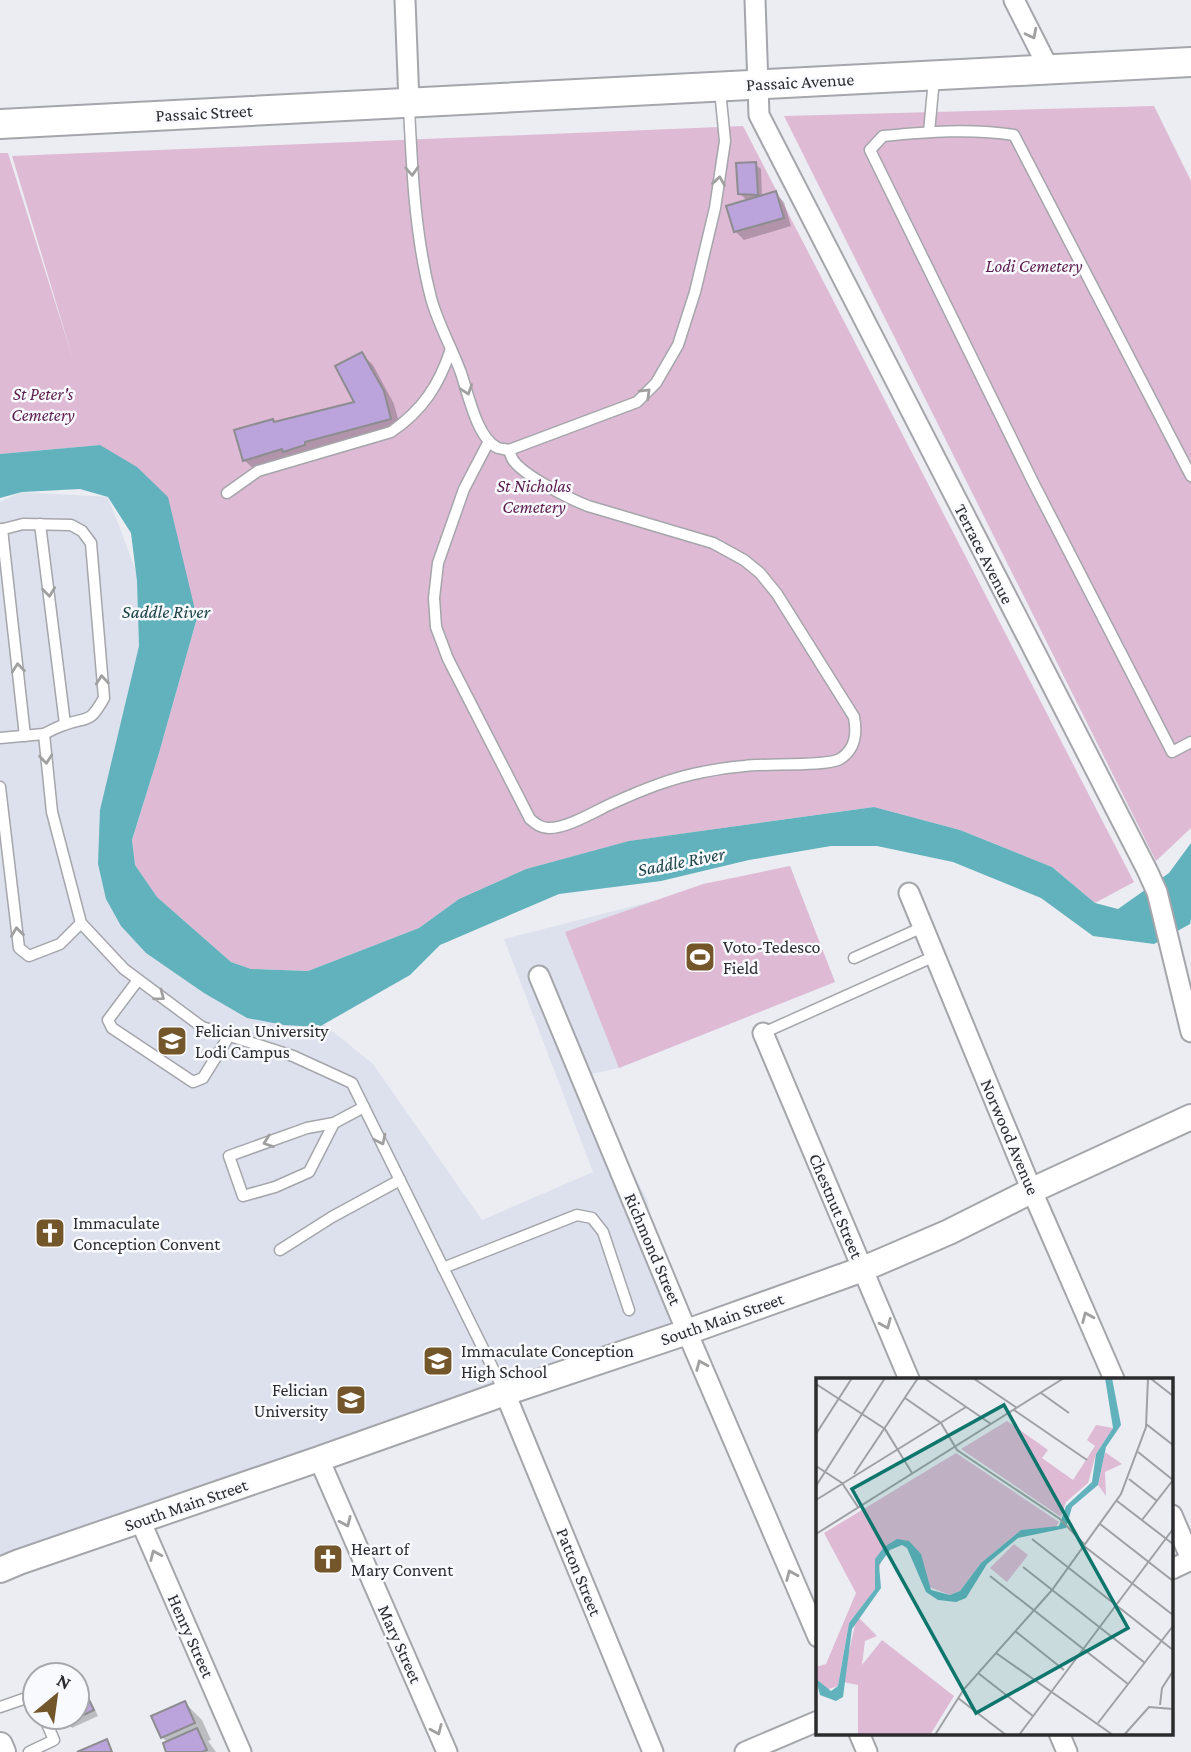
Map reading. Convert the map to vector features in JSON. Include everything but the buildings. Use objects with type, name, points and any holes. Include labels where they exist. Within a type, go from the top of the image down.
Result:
[{"type":"main road","name":"Passaic Avenue","points":[[409,103],[1191,62]]},
{"type":"main road","name":"Passaic Street","points":[[0,124],[409,103]]},
{"type":"street","points":[[405,0],[409,103]]},
{"type":"street","name":"Terrace Avenue","points":[[755,0],[759,115],[1147,870],[1157,892],[1169,936],[1191,1032]]},
{"type":"street","points":[[1014,0],[1049,69]]},
{"type":"street","name":"Norwood Avenue","points":[[909,894],[1032,1191],[1114,1378]]},
{"type":"street","name":"Richmond Street","points":[[539,976],[816,1632]]},
{"type":"street","name":"Chestnut Street","points":[[763,1033],[909,1378]]},
{"type":"street","name":"South Main Street","points":[[1,1571],[140,1520],[863,1269],[949,1232],[1191,1117]]},
{"type":"street","name":"Patton Street","points":[[505,1393],[653,1752]]},
{"type":"street","name":"Mary Street","points":[[319,1459],[447,1752]]},
{"type":"street","name":"Henry Street","points":[[140,1520],[241,1752]]},
{"type":"street","points":[[1174,1520],[1191,1560],[1174,1568]]},
{"type":"street","points":[[745,1752],[816,1722]]},
{"type":"street","points":[[859,1734],[867,1752]]},
{"type":"street","points":[[1059,1734],[1067,1752]]},
{"type":"street","points":[[0,1745],[3,1752]]},
{"type":"lane","points":[[929,132],[934,75]]},
{"type":"lane","points":[[409,103],[414,190],[422,261],[432,301],[480,429],[497,447],[509,450],[636,402],[656,383],[678,345],[695,292],[715,208],[726,141],[720,86]]},
{"type":"lane","points":[[1191,475],[1014,135],[999,132],[929,132],[883,136],[870,150],[1033,482],[1172,752],[1191,743]]},
{"type":"lane","points":[[227,493],[258,471],[391,432],[405,423],[422,407],[444,370],[451,349]]},
{"type":"lane","points":[[489,441],[464,489],[438,563],[434,597],[436,627],[448,659],[530,819],[547,829],[562,826],[670,779],[745,765],[819,763],[843,758],[855,740],[854,717],[792,615],[760,573],[744,560],[713,543],[571,499],[550,488],[514,462],[509,450]]},
{"type":"lane","points":[[0,738],[25,736],[44,734],[65,724],[85,720],[93,715],[104,698],[91,543],[82,531],[71,525],[23,524],[1,530],[25,736]]},
{"type":"lane","points":[[40,524],[65,724]]},
{"type":"lane","points":[[44,734],[52,812],[81,923],[124,970],[202,1027],[293,1056],[352,1083],[505,1393]]},
{"type":"lane","points":[[0,787],[19,948],[29,956],[60,944],[81,923]]},
{"type":"lane","points":[[854,958],[923,927]]},
{"type":"lane","points":[[763,1033],[935,956]]},
{"type":"lane","points":[[138,979],[108,1020],[112,1028],[193,1082],[203,1078],[229,1036]]},
{"type":"lane","points":[[334,1122],[309,1172],[275,1187],[243,1196],[229,1156],[307,1128],[334,1122],[364,1107]]},
{"type":"lane","points":[[280,1250],[332,1217],[400,1180]]},
{"type":"lane","points":[[443,1268],[577,1215],[593,1218],[603,1232],[629,1310]]},
{"type":"lane","points":[[0,1707],[21,1700]]},
{"type":"lane","points":[[29,1752],[54,1740],[50,1731]]},
{"type":"shaded area","name":"Felician University Lodi Campus","points":[[22,492],[108,497],[149,605],[165,957],[315,1017],[373,1064],[482,1220],[593,1172],[504,939],[790,866],[835,982],[619,1068],[582,1076],[647,1199],[672,1327],[509,1377],[0,1565],[0,502]]},
{"type":"green space","name":"Lodi Cemetery","points":[[1154,106],[1191,181],[1191,828],[1156,861],[784,116]]},
{"type":"green space","name":"St Nicholas Cemetery","points":[[743,126],[1134,882],[1095,903],[1052,867],[960,830],[874,807],[630,841],[526,869],[459,899],[419,928],[308,971],[251,969],[231,962],[157,897],[135,865],[132,841],[197,618],[100,445],[0,454],[0,153],[8,153],[73,359],[12,156]]},
{"type":"green space","name":"Voto-Tedesco Field","points":[[790,866],[835,982],[619,1068],[565,932],[703,884]]},
{"type":"water","name":"Saddle River","points":[[100,445],[137,467],[168,497],[197,618],[132,840],[135,865],[157,897],[231,962],[251,969],[308,971],[419,928],[459,899],[526,869],[629,841],[874,807],[960,830],[1052,867],[1095,903],[1118,909],[1169,873],[1191,843],[1190,924],[1154,944],[1093,936],[1041,898],[953,862],[877,846],[831,846],[749,860],[661,881],[559,894],[440,945],[410,975],[319,1027],[284,1025],[247,1018],[204,993],[146,953],[121,926],[106,899],[98,864],[100,810],[139,646],[137,581],[131,533],[108,497],[80,489],[22,492],[0,498],[0,454]]},
{"type":"place","name":"Voto-Tedesco Field","points":[[700,957]]},
{"type":"place","name":"Felician University Lodi Campus","points":[[172,1041]]},
{"type":"place","name":"Immaculate Conception Convent","points":[[50,1233]]},
{"type":"place","name":"Immaculate Conception High School","points":[[438,1361]]},
{"type":"place","name":"Felician University","points":[[351,1400]]},
{"type":"place","name":"Heart of Mary Convent","points":[[328,1559]]},
{"type":"park label","name":"St Peter's Cemetery","points":[[43,404]]}]
